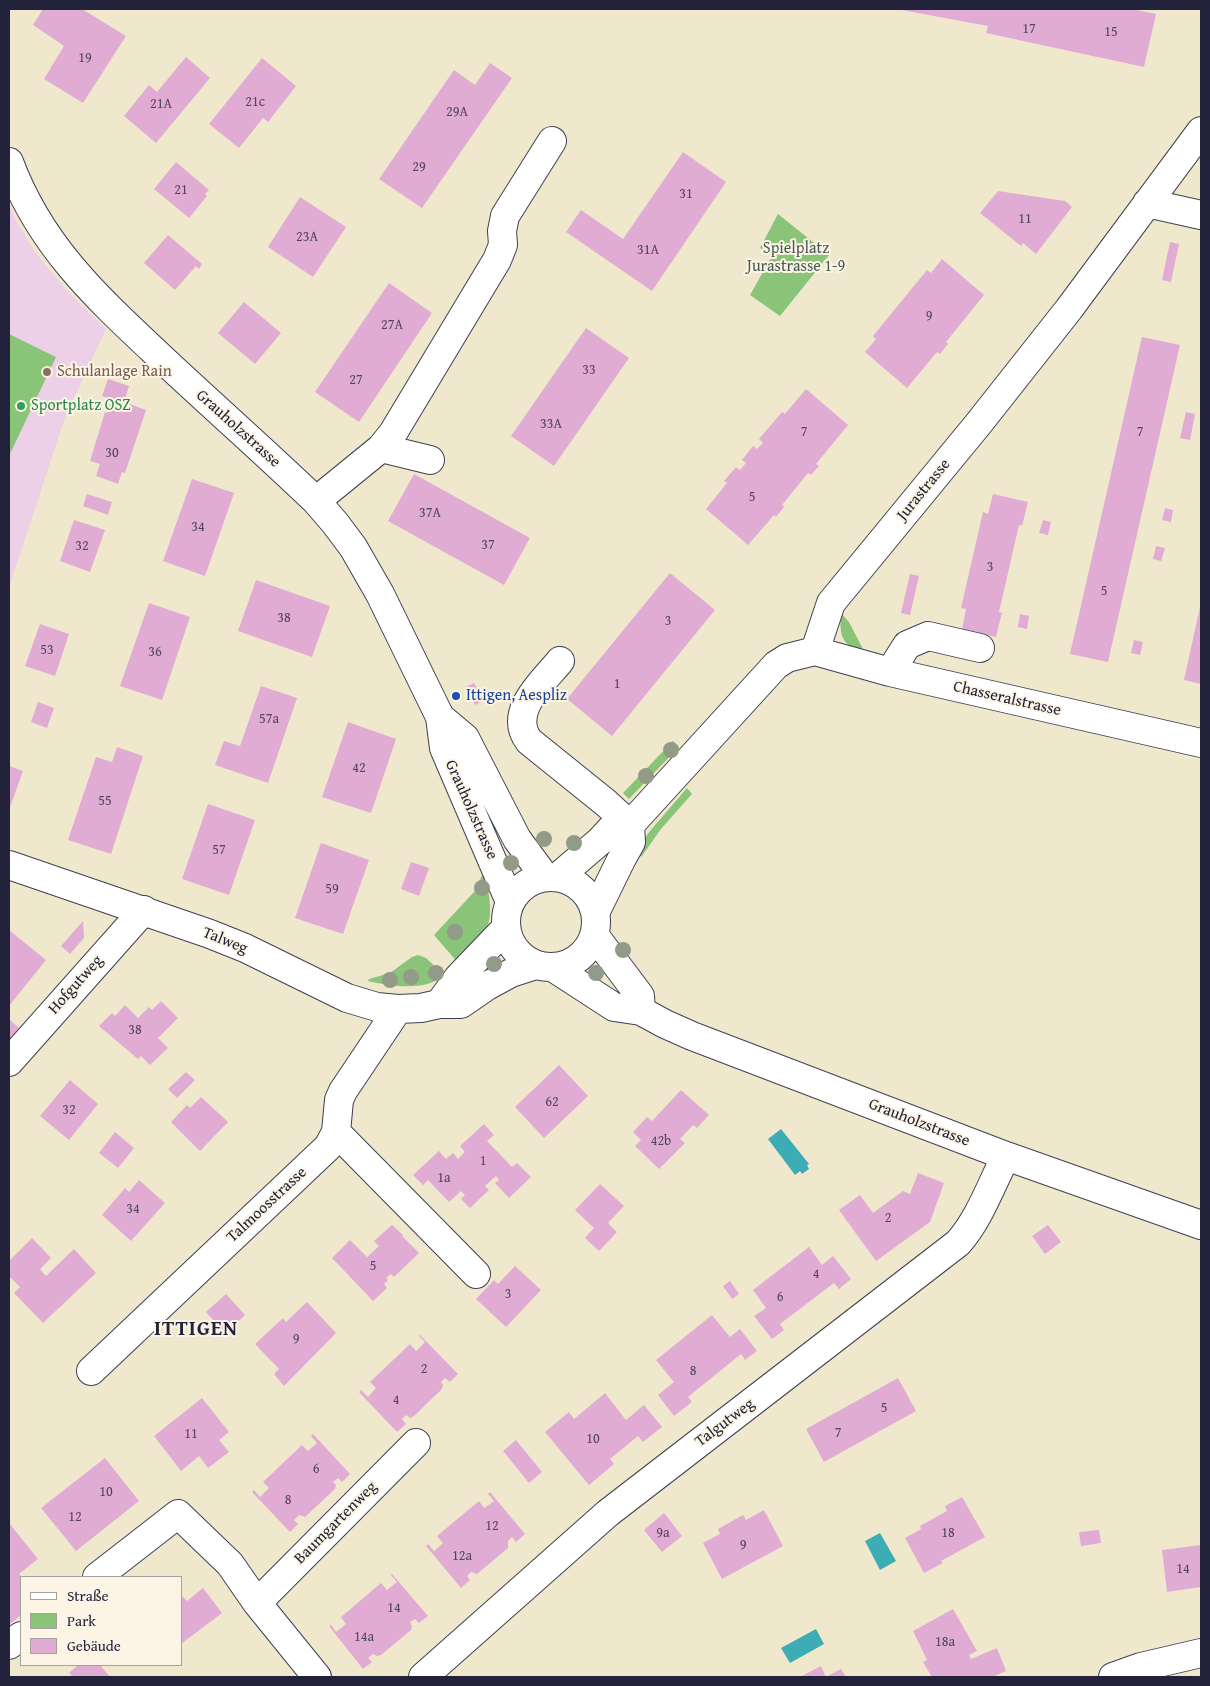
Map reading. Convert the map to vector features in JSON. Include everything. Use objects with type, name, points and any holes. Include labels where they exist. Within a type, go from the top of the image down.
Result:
[{"type":"street","name":"Jurastrasse","points":[[815,651],[832,603],[1069,310],[1201,130]]},
{"type":"street","points":[[316,501],[381,448],[393,433],[497,260],[503,245],[502,231],[505,216],[552,141]]},
{"type":"street","name":"Grauholzstrasse","points":[[9,162],[17,184],[35,218],[54,248],[82,281],[185,380],[316,501],[335,523],[362,563],[380,594],[440,717],[444,748],[508,915]]},
{"type":"street","points":[[1147,203],[1201,215]]},
{"type":"street","points":[[381,448],[430,460]]},
{"type":"street","points":[[890,672],[907,645],[928,636],[980,648]]},
{"type":"street","points":[[552,877],[600,841],[611,829],[630,825],[776,665],[787,658],[815,651]]},
{"type":"street","name":"Chasseralstrasse","points":[[815,651],[890,672],[1201,743]]},
{"type":"street","points":[[508,915],[508,938],[519,954],[545,966],[571,963],[586,952],[595,923],[621,860],[631,842],[630,825],[606,803],[529,741],[524,734],[521,724],[522,713],[526,703],[560,661]]},
{"type":"street","name":"Grauholzstrasse","points":[[440,717],[465,738],[517,839],[552,877]]},
{"type":"street","name":"Talweg","points":[[9,865],[144,910],[245,948],[347,998],[377,1007],[398,1009],[421,1008],[439,1004],[461,1004],[487,986],[512,973],[545,966]]},
{"type":"street","points":[[439,1004],[508,915],[518,890],[531,881],[552,877],[578,884],[592,900],[595,923],[640,996],[641,1011]]},
{"type":"street","name":"Hofgutweg","points":[[9,1062],[144,910]]},
{"type":"street","name":"Grauholzstrasse","points":[[545,966],[614,1007],[641,1011],[692,1036],[1006,1156],[1201,1225]]},
{"type":"street","name":"Talmoosstrasse","points":[[91,1371],[328,1147],[336,1132],[339,1100],[343,1091],[398,1009]]},
{"type":"street","points":[[336,1132],[476,1274]]},
{"type":"street","name":"Talgutweg","points":[[423,1677],[608,1513],[958,1243],[968,1232],[977,1216],[1006,1156]]},
{"type":"street","name":"Baumgartenweg","points":[[257,1603],[416,1443]]},
{"type":"street","points":[[98,1576],[178,1514],[230,1564],[257,1603],[317,1677]]},
{"type":"street","points":[[9,1646],[20,1637]]},
{"type":"street","points":[[1112,1677],[1141,1667],[1201,1653]]},
{"type":"shaded area","name":"Schulanlage Rain","points":[[9,204],[35,252],[69,293],[106,329],[66,415],[9,587]]},
{"type":"green space","name":"Spielplatz Jurastrasse 1-9","points":[[778,214],[829,255],[780,316],[750,295],[772,256],[760,248]]},
{"type":"green space","name":"Sportplatz OSZ","points":[[9,334],[56,357],[9,456]]},
{"type":"green space","points":[[841,613],[849,622],[865,653],[851,647],[844,639],[841,628]]},
{"type":"green space","points":[[673,741],[679,747],[629,799],[623,793]]},
{"type":"green space","points":[[687,788],[692,794],[661,829],[642,856],[632,856],[650,831]]},
{"type":"green space","points":[[483,873],[490,901],[490,917],[486,930],[459,964],[434,935],[475,891]]},
{"type":"green space","points":[[418,955],[426,958],[444,975],[428,984],[418,986],[386,985],[368,981],[369,979],[390,973],[412,957]]},
{"type":"water","points":[[781,1129],[809,1164],[807,1165],[809,1169],[802,1174],[800,1171],[795,1175],[768,1139]]},
{"type":"water","points":[[880,1533],[896,1561],[880,1570],[865,1541]]},
{"type":"water","points":[[816,1629],[824,1644],[790,1663],[781,1648]]},
{"type":"building","points":[[43,9],[82,9],[126,36],[83,103],[44,79],[64,46],[33,25]]},
{"type":"building","points":[[896,9],[1131,9],[1156,14],[1144,67],[986,33],[988,26]]},
{"type":"building","points":[[186,57],[210,78],[156,143],[124,116],[149,85],[157,92]]},
{"type":"building","points":[[262,58],[296,86],[268,122],[263,118],[239,148],[209,124]]},
{"type":"building","points":[[490,63],[512,78],[422,208],[379,179],[454,70],[475,85]]},
{"type":"building","points":[[683,152],[726,182],[652,291],[566,232],[581,210],[623,239]]},
{"type":"building","points":[[176,162],[209,190],[205,194],[207,196],[189,218],[154,189]]},
{"type":"building","points":[[998,191],[1065,201],[1072,207],[1036,254],[1023,243],[1021,246],[980,213]]},
{"type":"building","points":[[300,197],[346,227],[313,277],[268,247]]},
{"type":"building","points":[[168,235],[202,264],[199,269],[196,266],[175,290],[144,263]]},
{"type":"building","points":[[1170,242],[1179,244],[1171,282],[1162,280]]},
{"type":"building","points":[[942,259],[984,295],[946,342],[948,344],[940,354],[937,352],[907,388],[865,352],[876,339],[873,336],[927,270],[931,273]]},
{"type":"building","points":[[389,283],[432,313],[359,422],[315,392]]},
{"type":"building","points":[[244,302],[281,333],[255,364],[218,333]]},
{"type":"building","points":[[586,328],[629,358],[554,466],[511,436]]},
{"type":"building","points":[[1142,337],[1180,345],[1108,662],[1070,654]]},
{"type":"building","points":[[108,379],[129,386],[124,402],[146,410],[125,473],[122,472],[118,484],[96,476],[100,464],[90,461],[105,412],[107,413],[112,399],[102,396]]},
{"type":"building","points":[[806,389],[848,425],[816,464],[819,466],[811,475],[808,473],[782,505],[784,507],[776,517],[774,515],[748,545],[706,509],[727,483],[724,481],[736,467],[740,470],[746,463],[742,460],[753,446],[757,449],[763,443],[759,439],[782,412],[785,414]]},
{"type":"building","points":[[1186,412],[1195,414],[1190,440],[1180,438]]},
{"type":"building","points":[[414,474],[530,538],[504,585],[388,521]]},
{"type":"building","points":[[192,479],[234,493],[205,576],[163,561]]},
{"type":"building","points":[[87,494],[112,502],[108,515],[83,506]]},
{"type":"building","points":[[993,494],[1028,502],[1022,526],[1019,525],[999,612],[1002,613],[996,637],[962,629],[966,609],[961,608],[983,512],[988,514]]},
{"type":"building","points":[[1165,508],[1173,510],[1171,522],[1162,520]]},
{"type":"building","points":[[74,520],[105,530],[90,572],[60,561]]},
{"type":"building","points":[[1043,520],[1051,522],[1048,535],[1039,533]]},
{"type":"building","points":[[1156,546],[1165,548],[1161,561],[1153,559]]},
{"type":"building","points":[[670,573],[715,610],[612,736],[567,699]]},
{"type":"building","points":[[910,574],[919,576],[910,615],[901,613]]},
{"type":"building","points":[[256,580],[330,606],[312,657],[238,631]]},
{"type":"building","points":[[149,603],[190,617],[162,700],[120,686]]},
{"type":"building","points":[[1201,607],[1201,684],[1184,680]]},
{"type":"building","points":[[1020,614],[1029,616],[1027,629],[1018,627]]},
{"type":"building","points":[[40,624],[69,634],[55,676],[25,666]]},
{"type":"building","points":[[1134,640],[1143,642],[1140,655],[1131,653]]},
{"type":"building","points":[[474,683],[483,701],[475,705],[466,687]]},
{"type":"building","points":[[261,686],[297,698],[268,783],[215,765],[224,741],[240,746]]},
{"type":"building","points":[[38,702],[54,708],[47,728],[31,722]]},
{"type":"building","points":[[348,722],[396,739],[371,813],[322,797]]},
{"type":"building","points":[[117,747],[143,756],[111,854],[68,840],[96,757],[112,762]]},
{"type":"building","points":[[9,766],[23,771],[9,810]]},
{"type":"building","points":[[208,804],[255,820],[229,895],[182,879]]},
{"type":"building","points":[[321,843],[369,860],[343,934],[295,918]]},
{"type":"building","points":[[411,862],[429,868],[419,896],[401,889]]},
{"type":"building","points":[[83,921],[84,938],[70,954],[61,946]]},
{"type":"building","points":[[9,930],[46,960],[9,1006]]},
{"type":"building","points":[[161,1001],[178,1018],[158,1038],[168,1048],[150,1065],[141,1056],[138,1059],[99,1026],[112,1013],[115,1016],[125,1005],[138,1018],[149,1007],[152,1010]]},
{"type":"building","points":[[9,1019],[19,1028],[9,1041]]},
{"type":"building","points":[[559,1065],[588,1096],[544,1138],[515,1107]]},
{"type":"building","points":[[186,1072],[195,1080],[177,1098],[168,1089]]},
{"type":"building","points":[[70,1080],[98,1104],[69,1140],[40,1116]]},
{"type":"building","points":[[681,1090],[709,1115],[697,1128],[693,1125],[680,1139],[685,1143],[659,1169],[635,1146],[641,1140],[633,1132],[647,1117],[652,1121]]},
{"type":"building","points":[[201,1097],[228,1122],[200,1151],[171,1122],[187,1105],[190,1108]]},
{"type":"building","points":[[484,1124],[494,1135],[487,1141],[512,1167],[517,1163],[531,1177],[509,1198],[495,1183],[499,1180],[496,1176],[485,1186],[489,1190],[470,1208],[461,1199],[465,1195],[461,1191],[449,1202],[428,1180],[423,1185],[413,1175],[439,1151],[446,1159],[453,1153],[458,1159],[465,1152],[460,1146]]},
{"type":"building","points":[[115,1132],[134,1148],[118,1168],[99,1153]]},
{"type":"building","points":[[918,1173],[944,1183],[930,1222],[876,1261],[839,1210],[860,1195],[873,1213],[903,1191],[910,1194]]},
{"type":"building","points":[[139,1180],[165,1203],[131,1241],[102,1215],[125,1188],[129,1192]]},
{"type":"building","points":[[600,1184],[624,1206],[608,1223],[617,1232],[599,1251],[585,1238],[594,1228],[575,1210]]},
{"type":"building","points":[[392,1225],[419,1253],[394,1277],[391,1274],[386,1278],[388,1280],[384,1284],[387,1288],[373,1301],[332,1258],[350,1240],[367,1257],[379,1246],[374,1241]]},
{"type":"building","points":[[1048,1225],[1061,1242],[1045,1254],[1032,1236]]},
{"type":"building","points":[[32,1238],[51,1258],[40,1269],[46,1276],[74,1249],[96,1273],[43,1323],[14,1293],[20,1287],[9,1276],[9,1261]]},
{"type":"building","points":[[809,1247],[822,1265],[833,1256],[851,1279],[839,1289],[834,1283],[780,1324],[784,1330],[772,1339],[754,1316],[766,1308],[753,1290]]},
{"type":"building","points":[[515,1266],[541,1290],[506,1327],[476,1299],[494,1280],[498,1284]]},
{"type":"building","points":[[730,1281],[739,1294],[732,1299],[723,1286]]},
{"type":"building","points":[[226,1294],[245,1315],[225,1333],[206,1312]]},
{"type":"building","points":[[307,1302],[336,1333],[284,1386],[274,1374],[279,1369],[255,1344],[283,1318],[286,1322]]},
{"type":"building","points":[[712,1315],[730,1337],[740,1329],[757,1351],[745,1360],[741,1354],[688,1397],[692,1402],[674,1416],[658,1395],[674,1382],[656,1360]]},
{"type":"building","points":[[420,1335],[458,1374],[450,1382],[445,1378],[441,1382],[443,1385],[442,1389],[414,1416],[410,1418],[406,1415],[402,1419],[406,1424],[397,1432],[359,1392],[361,1390],[368,1397],[376,1388],[370,1382],[410,1344],[416,1351],[425,1342]]},
{"type":"building","points":[[898,1378],[916,1411],[824,1462],[806,1429]]},
{"type":"building","points":[[605,1393],[626,1420],[644,1405],[662,1427],[643,1442],[638,1436],[610,1459],[614,1464],[589,1485],[545,1432],[569,1412],[574,1419]]},
{"type":"building","points":[[202,1398],[229,1432],[219,1440],[229,1452],[208,1468],[199,1456],[181,1471],[154,1436]]},
{"type":"building","points":[[313,1434],[350,1474],[342,1482],[338,1478],[333,1482],[336,1485],[335,1489],[305,1517],[299,1515],[294,1520],[298,1524],[290,1532],[252,1492],[254,1490],[260,1497],[269,1488],[263,1482],[302,1445],[308,1451],[317,1443],[311,1436]]},
{"type":"building","points":[[516,1440],[542,1472],[529,1483],[503,1451]]},
{"type":"building","points":[[105,1458],[139,1501],[76,1551],[41,1508]]},
{"type":"building","points":[[490,1492],[525,1534],[516,1542],[512,1537],[508,1541],[508,1548],[477,1574],[471,1572],[467,1576],[470,1580],[461,1588],[426,1546],[428,1544],[434,1551],[443,1543],[437,1536],[479,1501],[484,1508],[494,1501],[488,1494]]},
{"type":"building","points":[[962,1497],[985,1537],[941,1561],[943,1563],[924,1573],[905,1538],[921,1529],[920,1526],[947,1511],[945,1506]]},
{"type":"building","points":[[764,1510],[783,1546],[722,1579],[703,1543],[720,1534],[718,1529],[743,1515],[746,1520]]},
{"type":"building","points":[[664,1513],[682,1536],[662,1552],[644,1530]]},
{"type":"building","points":[[9,1523],[38,1559],[19,1574],[21,1576],[20,1616],[9,1625]]},
{"type":"building","points":[[1099,1530],[1101,1543],[1081,1546],[1079,1532]]},
{"type":"building","points":[[1201,1545],[1201,1587],[1167,1592],[1162,1550]]},
{"type":"building","points":[[392,1574],[428,1616],[419,1623],[415,1619],[410,1622],[411,1630],[381,1655],[373,1654],[368,1658],[372,1662],[363,1669],[329,1626],[331,1625],[336,1632],[346,1624],[341,1617],[381,1583],[387,1590],[397,1582]]},
{"type":"building","points":[[203,1588],[222,1613],[182,1643],[182,1596],[187,1601]]},
{"type":"building","points":[[953,1609],[977,1651],[969,1655],[971,1659],[997,1648],[1006,1671],[992,1677],[932,1677],[923,1662],[927,1660],[913,1631]]},
{"type":"building","points":[[77,1666],[101,1666],[110,1677],[73,1677],[69,1673]]},
{"type":"building","points":[[821,1666],[826,1677],[800,1677]]},
{"type":"building","points":[[841,1669],[846,1677],[826,1677]]},
{"type":"place","name":"Schulanlage Rain","points":[[47,372]]},
{"type":"place","name":"Sportplatz OSZ","points":[[21,406]]},
{"type":"place","name":"Ittigen, Aespliz","points":[[456,696]]},
{"type":"district","name":"ITTIGEN","points":[[196,1330]]}]
